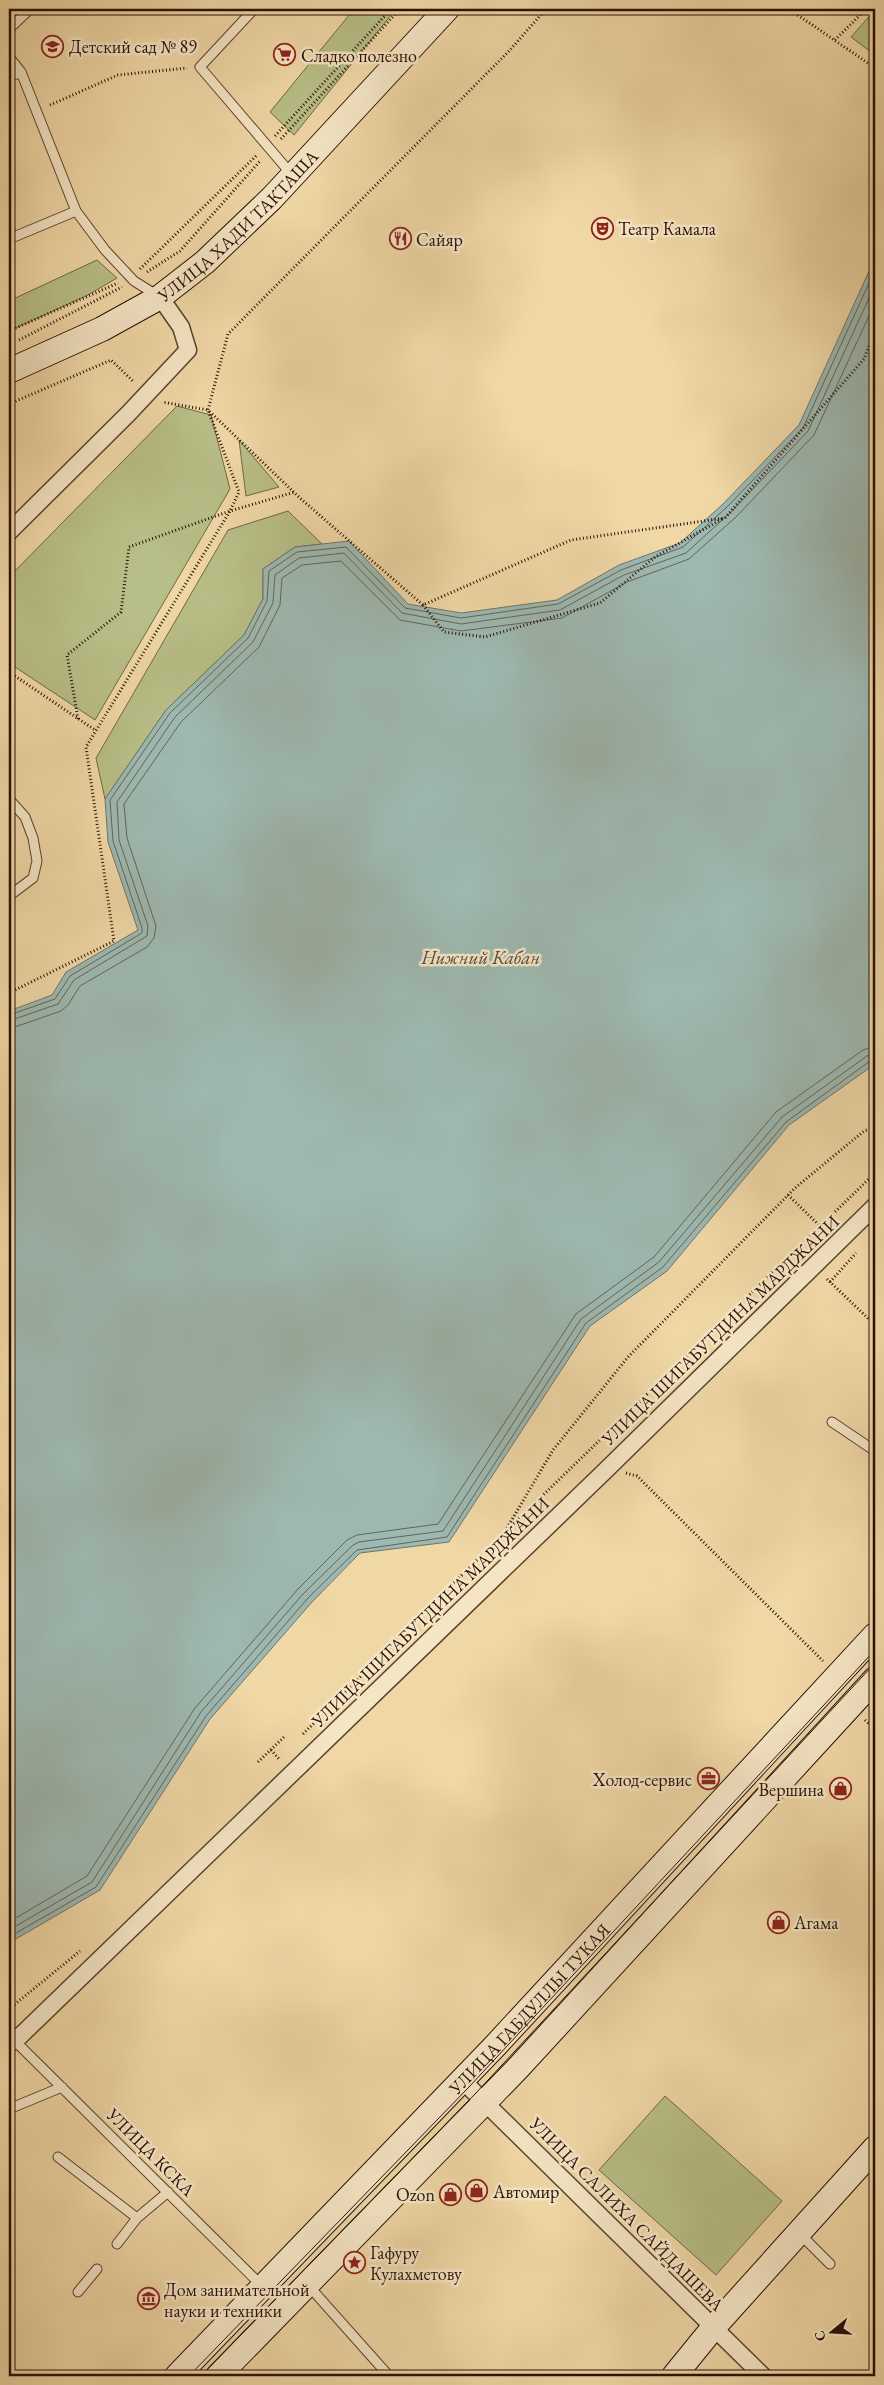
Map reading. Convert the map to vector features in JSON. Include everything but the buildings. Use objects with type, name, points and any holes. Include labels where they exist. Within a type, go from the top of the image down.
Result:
[{"type":"main road","name":"УЛИЦА ХАДИ ТАКТАША","points":[[160,297],[205,262],[293,176],[447,9]]},
{"type":"main road","points":[[9,371],[102,328],[160,297]]},
{"type":"main road","name":"УЛИЦА ГАБДУЛЛЫ ТУКАЯ","points":[[177,2376],[462,2080],[875,1635]]},
{"type":"main road","name":"УЛИЦА ГАБДУЛЛЫ ТУКАЯ","points":[[218,2376],[464,2126],[484,2102],[518,2068],[875,1679]]},
{"type":"main road","points":[[674,2376],[713,2328],[875,2148]]},
{"type":"street","name":"УЛИЦА ХАДИ ТАКТАША","points":[[9,532],[128,414],[188,350],[180,327],[160,297]]},
{"type":"street","name":"УЛИЦА ШИГАБУТДИНА МАРДЖАНИ","points":[[11,2041],[607,1469],[875,1206]]},
{"type":"street","name":"УЛИЦА САЛИХА САЙДАШЕВА","points":[[462,2080],[763,2376]]},
{"type":"lane","points":[[9,29],[30,9]]},
{"type":"lane","points":[[254,9],[200,67],[293,176]]},
{"type":"lane","points":[[9,57],[21,72],[38,110],[76,211],[105,250],[133,279],[160,297]]},
{"type":"lane","points":[[9,77],[21,72]]},
{"type":"lane","points":[[9,239],[76,211]]},
{"type":"lane","points":[[9,799],[25,817],[33,838],[37,862],[32,878],[9,896]]},
{"type":"lane","points":[[832,1422],[875,1451]]},
{"type":"lane","name":"УЛИЦА КСКА","points":[[11,2041],[62,2087],[263,2287]]},
{"type":"lane","points":[[9,2109],[62,2087]]},
{"type":"lane","points":[[58,2157],[137,2218]]},
{"type":"lane","points":[[117,2244],[137,2218],[168,2192]]},
{"type":"lane","points":[[799,2233],[830,2264]]},
{"type":"lane","points":[[78,2292],[97,2269]]},
{"type":"lane","points":[[308,2284],[389,2376]]},
{"type":"path","points":[[16,342],[133,279],[180,251],[391,9]]},
{"type":"path","points":[[9,331],[133,279],[268,148],[400,9]]},
{"type":"path","points":[[9,993],[114,941],[86,747],[230,511],[238,492],[208,410],[228,334],[510,50],[546,9]]},
{"type":"path","points":[[789,9],[875,68]]},
{"type":"path","points":[[835,40],[866,9]]},
{"type":"path","points":[[38,110],[118,75],[200,67]]},
{"type":"path","points":[[160,402],[208,410],[301,499],[423,604],[444,632],[485,637],[600,603],[655,557],[725,518],[864,359],[875,331]]},
{"type":"path","points":[[9,404],[110,360],[135,383]]},
{"type":"path","points":[[78,719],[67,655],[121,612],[129,546],[230,511],[295,492]]},
{"type":"path","points":[[423,604],[571,540],[725,518]]},
{"type":"path","points":[[9,672],[95,730]]},
{"type":"path","points":[[504,1533],[553,1450],[628,1357],[788,1195],[864,1131],[875,1127]]},
{"type":"path","points":[[299,1739],[504,1533],[875,1173]]},
{"type":"path","points":[[788,1195],[820,1226]]},
{"type":"path","points":[[830,1282],[862,1246]]},
{"type":"path","points":[[813,1267],[875,1325]]},
{"type":"path","points":[[607,1469],[637,1476],[824,1662]]},
{"type":"path","points":[[258,1762],[284,1737]]},
{"type":"path","points":[[270,1750],[279,1759]]},
{"type":"path","points":[[272,1766],[285,1752]]},
{"type":"path","points":[[9,2009],[86,1945]]},
{"type":"green space","points":[[354,9],[396,9],[294,135],[270,112]]},
{"type":"green space","points":[[875,10],[875,55],[851,37]]},
{"type":"green space","points":[[97,260],[117,278],[86,296],[9,331],[9,301]]},
{"type":"green space","points":[[177,406],[211,415],[230,489],[95,720],[9,663],[9,577]]},
{"type":"green space","points":[[239,440],[279,487],[246,496]]},
{"type":"green space","points":[[288,511],[322,544],[295,547],[263,569],[263,599],[244,635],[166,710],[105,799],[96,758],[228,530]]},
{"type":"green space","points":[[665,2096],[782,2201],[716,2275],[599,2170]]},
{"type":"water","name":"Нижний Кабан","points":[[875,258],[875,1064],[789,1125],[667,1271],[590,1326],[449,1542],[360,1553],[312,1602],[210,1719],[100,1890],[9,1943],[9,1011],[52,995],[66,972],[138,930],[108,842],[105,799],[166,710],[244,635],[263,599],[263,569],[295,547],[349,541],[408,604],[461,613],[557,600],[619,565],[680,543],[723,504],[799,425]]},
{"type":"tram line","points":[[189,2376],[469,2087],[875,1650]]},
{"type":"tram line","points":[[201,2376],[476,2093],[875,1663]]},
{"type":"place","name":"Детский сад № 89","points":[[53,46]]},
{"type":"place","name":"Сладко полезно","points":[[285,55]]},
{"type":"place","name":"Театр Камала","points":[[602,228]]},
{"type":"place","name":"Сайяр","points":[[400,239]]},
{"type":"place","name":"Холод-сервис","points":[[708,1779]]},
{"type":"place","name":"Вершина","points":[[840,1789]]},
{"type":"place","name":"Агама","points":[[778,1922]]},
{"type":"place","name":"Автомир","points":[[477,2191]]},
{"type":"place","name":"Ozon","points":[[451,2194]]},
{"type":"place","name":"Гафуру Кулахметову","points":[[354,2262]]},
{"type":"place","name":"Дом занимательной науки и техники","points":[[148,2299]]}]
